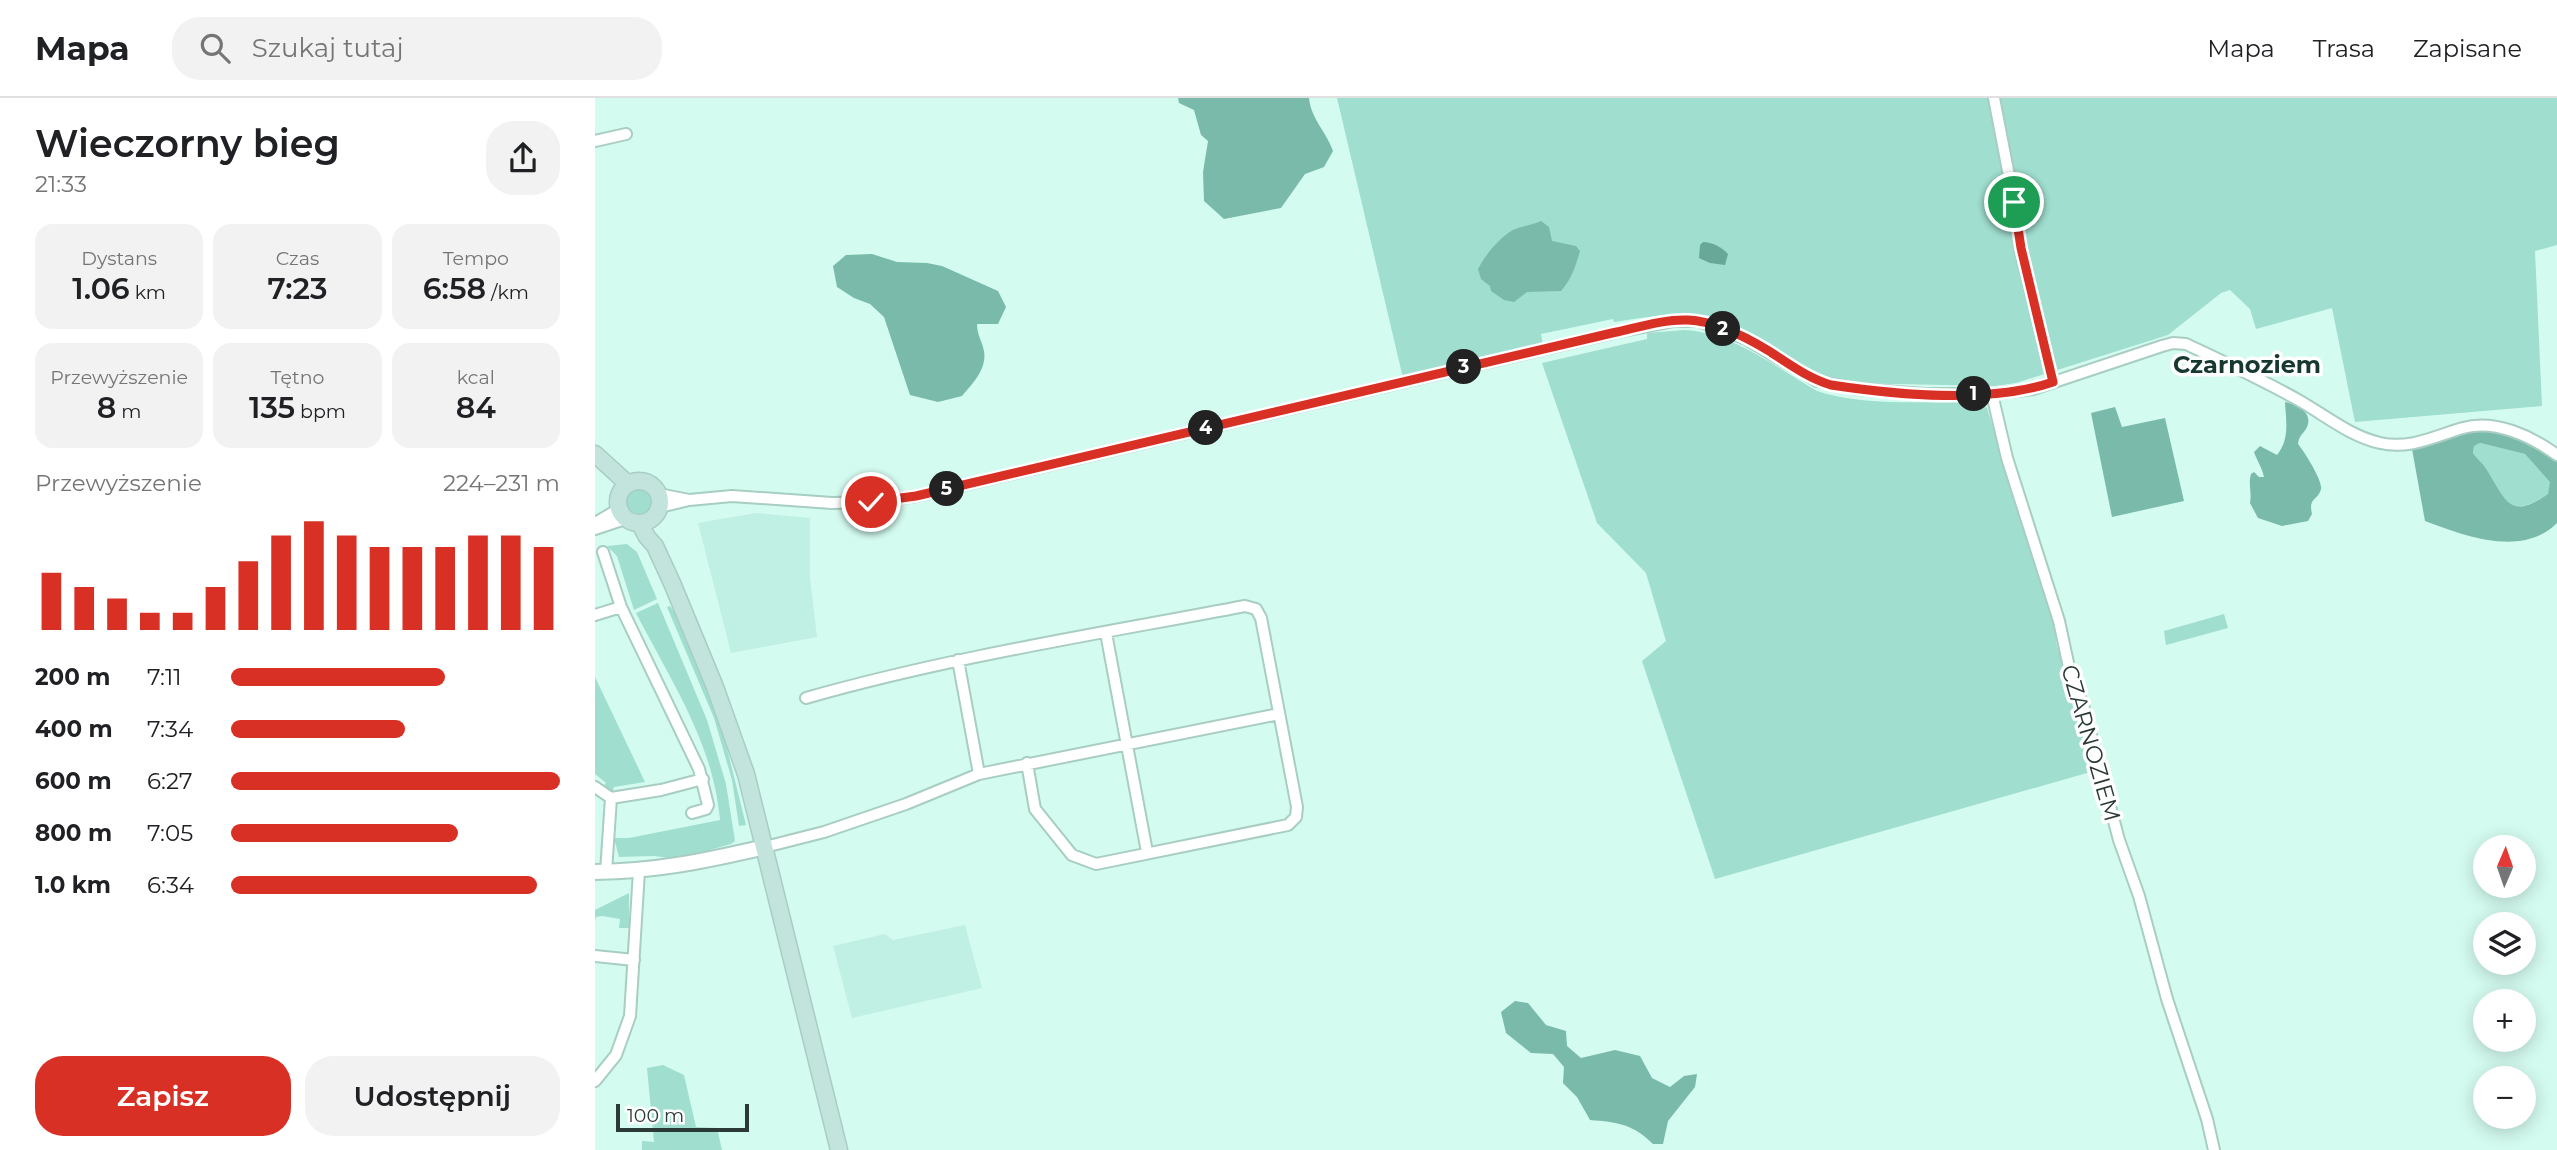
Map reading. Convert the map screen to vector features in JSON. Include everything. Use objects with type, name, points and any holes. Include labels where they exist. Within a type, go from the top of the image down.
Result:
[{"type":"main road","points":[[595,454],[642,512],[735,741],[765,846],[839,1150]]},
{"type":"main road","points":[[595,465],[624,488]]},
{"type":"main road","points":[[624,488],[642,481],[649,484],[642,512]]},
{"type":"street","points":[[1994,98],[2018,236],[2053,382]]},
{"type":"street","points":[[595,141],[626,134]]},
{"type":"street","points":[[595,523],[689,500],[753,497],[832,503],[871,502],[916,496],[1674,321],[1699,321],[1728,331],[1764,348],[1817,381],[1831,385],[1924,394],[1992,394],[2033,389],[2162,346],[2186,344],[2300,401],[2343,428],[2378,443],[2418,443],[2464,428],[2487,425],[2532,440],[2557,455]]},
{"type":"street","name":"CZARNOZIEM","points":[[1992,394],[2007,458],[2059,621],[2070,672],[2083,705],[2119,840],[2139,896],[2167,999],[2207,1119],[2214,1150]]},
{"type":"street","points":[[595,529],[642,512]]},
{"type":"street","points":[[603,552],[621,607],[703,779],[708,805],[692,813]]},
{"type":"street","points":[[806,698],[877,678],[958,660],[1245,606],[1256,609],[1261,618],[1297,807],[1296,817],[1288,825],[1096,864],[1072,855],[1035,809],[1027,763]]},
{"type":"street","points":[[595,615],[621,607]]},
{"type":"street","points":[[1106,633],[1147,852]]},
{"type":"street","points":[[958,660],[979,774]]},
{"type":"street","points":[[611,798],[601,872],[639,871],[692,864],[824,832],[979,774],[1279,714]]},
{"type":"street","points":[[595,787],[611,798],[661,790],[703,779]]},
{"type":"street","points":[[595,1081],[608,1066],[626,1032],[630,1016],[639,871]]},
{"type":"street","points":[[595,956],[634,960]]},
{"type":"street","points":[[595,1063],[608,1066]]},
{"type":"shaded area","points":[[1178,98],[1309,98],[1313,112],[1333,151],[1324,167],[1305,174],[1281,208],[1224,219],[1204,201],[1203,172],[1208,141],[1201,135],[1194,110],[1179,103]]},
{"type":"shaded area","points":[[1337,98],[2557,98],[2557,245],[2535,251],[2542,406],[2355,422],[2332,308],[2256,329],[2250,309],[2230,290],[2221,293],[2168,335],[2016,383],[1995,386],[1844,383],[1803,368],[1745,331],[1725,322],[1690,315],[1652,316],[1614,322],[1613,319],[1541,334],[1543,345],[1403,378]]},
{"type":"shaded area","points":[[1541,221],[1549,227],[1552,241],[1576,246],[1580,251],[1573,272],[1561,291],[1527,292],[1514,302],[1504,300],[1491,291],[1490,286],[1481,279],[1478,269],[1493,247],[1508,233]]},
{"type":"shaded area","points":[[1703,242],[1717,245],[1728,254],[1725,265],[1699,258],[1700,245]]},
{"type":"shaded area","points":[[872,254],[897,262],[942,266],[998,291],[1006,307],[998,324],[977,324],[984,351],[983,364],[962,396],[938,402],[910,395],[884,317],[870,304],[837,287],[833,266],[846,255]]},
{"type":"shaded area","points":[[1685,330],[1703,332],[1737,344],[1817,391],[1835,396],[1876,401],[1980,402],[1987,408],[2056,630],[2056,642],[2094,771],[1715,879],[1642,661],[1666,641],[1646,573],[1597,523],[1542,363],[1647,339],[1647,333]]},
{"type":"shaded area","points":[[2285,402],[2299,407],[2308,418],[2298,444],[2316,473],[2321,489],[2312,502],[2312,514],[2308,521],[2282,526],[2258,518],[2250,503],[2250,481],[2254,472],[2259,477],[2264,477],[2254,452],[2260,446],[2277,455],[2284,443]]},
{"type":"shaded area","points":[[2115,407],[2122,427],[2165,418],[2184,501],[2112,517],[2091,413]]},
{"type":"shaded area","points":[[2481,430],[2512,437],[2540,449],[2557,461],[2557,523],[2543,534],[2510,542],[2458,533],[2425,521],[2412,449],[2467,431]],"holes":[[[2480,443],[2525,454],[2550,482],[2548,494],[2525,506],[2517,506],[2504,498],[2473,453],[2474,446]]]},
{"type":"shaded area","points":[[2480,443],[2525,454],[2551,482],[2548,494],[2524,506],[2510,503],[2473,453],[2474,446]]},
{"type":"shaded area","points":[[639,488],[649,492],[653,502],[649,512],[639,516],[629,512],[625,502],[629,492]]},
{"type":"shaded area","points":[[756,513],[810,518],[810,578],[817,637],[731,653],[698,523]]},
{"type":"shaded area","points":[[627,544],[637,552],[657,599],[634,610],[617,556],[607,546]]},
{"type":"shaded area","points":[[658,603],[707,720],[726,784],[735,841],[677,859],[654,856],[619,857],[614,838],[629,838],[720,820],[716,792],[700,738],[636,613]]},
{"type":"shaded area","points":[[670,606],[679,619],[720,720],[746,825],[739,826],[732,780],[714,718],[667,607]]},
{"type":"shaded area","points":[[2224,614],[2228,628],[2166,645],[2164,631]]},
{"type":"shaded area","points":[[595,677],[645,782],[614,787],[612,793],[602,788],[606,783],[595,774]]},
{"type":"shaded area","points":[[629,893],[629,928],[619,928],[620,919],[602,916],[596,917],[595,921],[595,910]]},
{"type":"shaded area","points":[[965,925],[982,988],[852,1018],[833,946],[885,934],[893,940]]},
{"type":"shaded area","points":[[1515,1001],[1528,1003],[1546,1025],[1566,1031],[1567,1046],[1581,1058],[1615,1050],[1640,1056],[1652,1078],[1670,1087],[1684,1076],[1697,1074],[1695,1087],[1668,1121],[1663,1144],[1653,1144],[1639,1132],[1624,1125],[1590,1120],[1577,1097],[1563,1083],[1564,1067],[1553,1054],[1531,1053],[1506,1033],[1501,1012]]},
{"type":"shaded area","points":[[663,1065],[684,1075],[696,1127],[717,1128],[722,1150],[642,1150],[642,1141],[654,1142],[647,1068]]},
{"type":"district","name":"Czarnoziem","points":[[2247,364]]},
{"type":"route","points":[[871,502],[916,496],[1650,324],[1674,321],[1699,321],[1728,331],[1764,348],[1817,381],[1831,385],[1924,394],[1992,394],[2033,389],[2053,382],[2021,248],[2014,202]]}]
